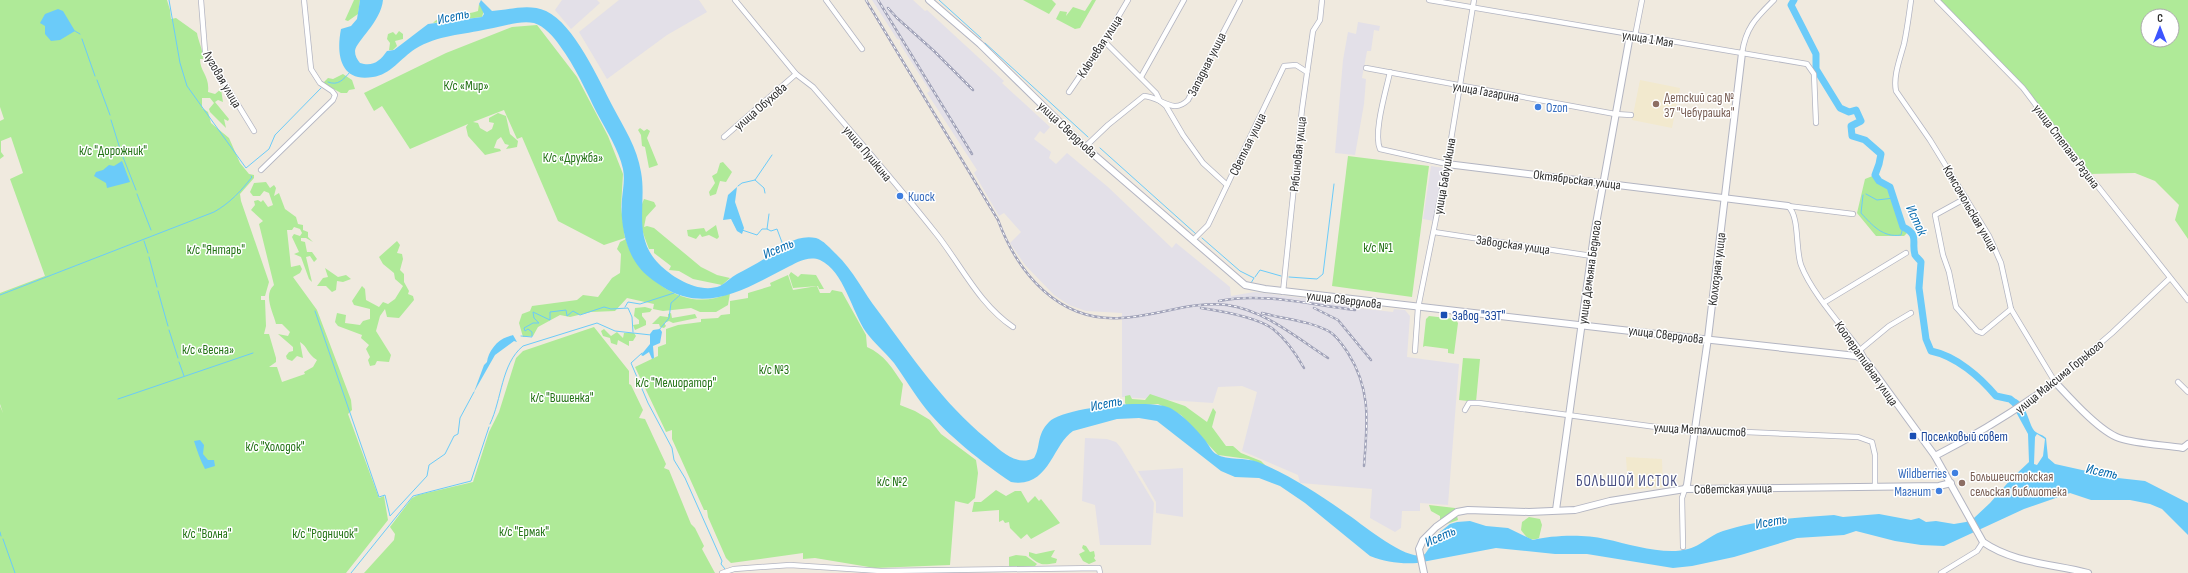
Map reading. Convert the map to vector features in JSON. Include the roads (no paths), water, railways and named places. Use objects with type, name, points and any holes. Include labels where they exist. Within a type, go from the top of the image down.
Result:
[{"type":"street","name":"Луговая улица","points":[[201,0],[205,51],[254,131]]},
{"type":"street","points":[[261,170],[333,100],[334,96],[332,91],[320,83],[311,69],[304,0]]},
{"type":"street","name":"улица Пушкина","points":[[735,0],[796,74],[813,87],[907,198],[998,317],[1013,327]]},
{"type":"street","points":[[826,0],[862,49]]},
{"type":"street","name":"улица Свердлова","points":[[929,0],[980,44],[1085,147],[1240,282],[1253,287],[1283,292],[1418,308],[1708,338],[1856,356],[1866,361]]},
{"type":"street","name":"Ключевая улица","points":[[1069,92],[1104,42],[1128,0]]},
{"type":"street","points":[[1141,77],[1184,0]]},
{"type":"street","name":"Западная улица","points":[[1085,147],[1140,98],[1147,96],[1176,107],[1183,106],[1188,100],[1240,0]]},
{"type":"street","name":"Рябиновая улица","points":[[1283,292],[1307,72],[1313,30],[1320,20],[1322,0]]},
{"type":"street","name":"улица 1 Мая","points":[[1429,0],[1807,64],[1814,74],[1816,123]]},
{"type":"street","name":"улица Бабушкина","points":[[1415,351],[1418,308],[1447,164],[1474,0]]},
{"type":"street","name":"улица Демьяна Бедного","points":[[1556,510],[1570,415],[1581,324],[1603,182],[1632,35],[1642,0]]},
{"type":"street","name":"Колхозная улица","points":[[1683,547],[1682,498],[1688,484],[1708,338],[1742,53],[1746,34],[1751,23],[1774,0]]},
{"type":"street","name":"Комсомольская улица","points":[[1911,0],[1909,19],[1897,70],[1895,85],[1896,91],[1930,140],[1989,236],[2001,263],[2011,308],[2055,382],[2079,407],[2114,436],[2126,440],[2186,448]]},
{"type":"street","name":"улица Степана Разина","points":[[1937,0],[2023,88],[2088,174],[2188,300]]},
{"type":"street","points":[[1104,42],[1156,93],[1203,164],[1227,185]]},
{"type":"street","name":"Светлая улица","points":[[1193,240],[1208,224],[1284,66],[1296,65],[1307,72]]},
{"type":"street","name":"улица Гагарина","points":[[1366,68],[1459,86],[1617,114],[1631,115]]},
{"type":"street","name":"Октябрьская улица","points":[[1390,72],[1379,130],[1378,143],[1380,149],[1447,164],[1854,214]]},
{"type":"street","name":"улица Обухова","points":[[724,137],[796,74]]},
{"type":"street","points":[[1966,198],[1935,215],[1942,255],[1954,290],[1956,307],[1977,331],[1982,333],[2011,308]]},
{"type":"street","name":"Кооперативная улица","points":[[1788,206],[1794,215],[1801,264],[1806,276],[1935,456],[1982,540]]},
{"type":"street","name":"Заводская улица","points":[[1434,232],[1592,256]]},
{"type":"street","points":[[1825,302],[1906,253]]},
{"type":"street","name":"улица Максима Горького","points":[[1935,456],[1979,434],[2013,413],[2055,382],[2112,333],[2170,278]]},
{"type":"street","points":[[1860,350],[1889,326],[1911,313]]},
{"type":"street","points":[[2178,382],[2188,392]]},
{"type":"street","name":"улица Металлистов","points":[[1465,410],[1469,403],[1479,403],[1694,432],[1732,432],[1867,438],[1872,442],[1874,447],[1875,486]]},
{"type":"street","name":"Советская улица","points":[[1424,572],[1419,555],[1419,549],[1423,540],[1436,527],[1457,512],[1468,510],[1575,510],[1618,500],[1685,489],[1939,486],[1951,483]]},
{"type":"street","points":[[1941,573],[1977,550],[1982,540],[1996,551],[2015,558],[2083,572]]},
{"type":"street","points":[[722,573],[734,569],[790,565],[881,571],[1099,568],[1100,573]]},
{"type":"water","name":"Исеть","points":[[360,0],[383,0],[378,16],[356,47],[355,51],[356,57],[360,63],[372,64],[382,58],[387,51],[394,50],[428,24],[482,17],[484,14],[479,4],[481,0],[492,11],[532,7],[546,11],[556,18],[576,40],[601,82],[626,130],[636,154],[641,172],[643,231],[651,254],[659,264],[671,274],[687,283],[704,288],[712,288],[722,285],[735,275],[791,241],[810,237],[819,239],[848,267],[903,345],[942,395],[971,425],[997,448],[1015,459],[1027,460],[1034,458],[1042,432],[1049,422],[1058,417],[1090,408],[1129,404],[1148,404],[1172,409],[1198,432],[1216,454],[1226,458],[1258,462],[1281,473],[1326,499],[1385,541],[1408,553],[1418,556],[1425,554],[1440,532],[1450,524],[1470,521],[1486,526],[1508,528],[1533,540],[1559,536],[1588,536],[1649,549],[1676,551],[1691,548],[1723,531],[1737,527],[1764,521],[1792,518],[1834,515],[1843,517],[1879,514],[1911,520],[1919,518],[1926,522],[1936,521],[1954,524],[1966,522],[1974,518],[1990,503],[2012,478],[2029,462],[2028,434],[2010,401],[2010,399],[2015,399],[2019,401],[2025,410],[2034,431],[2046,438],[2048,458],[2055,464],[2118,478],[2145,481],[2188,503],[2188,535],[2162,509],[2150,504],[2130,500],[2091,500],[2070,493],[2024,509],[1944,546],[1921,545],[1895,541],[1856,531],[1844,535],[1797,538],[1734,557],[1692,566],[1673,568],[1587,554],[1555,554],[1496,548],[1417,563],[1399,563],[1381,560],[1370,556],[1305,503],[1280,486],[1259,478],[1235,477],[1221,471],[1157,421],[1139,418],[1117,419],[1073,431],[1066,437],[1042,473],[1034,479],[1024,482],[1011,482],[989,467],[934,419],[917,398],[894,363],[866,332],[847,293],[835,273],[828,265],[820,260],[811,258],[802,260],[756,284],[725,296],[710,298],[695,298],[679,295],[663,287],[644,273],[634,260],[624,235],[622,199],[624,173],[619,155],[571,62],[555,39],[541,27],[534,23],[528,22],[517,23],[441,38],[415,49],[385,73],[379,76],[362,78],[353,76],[347,71],[340,57],[339,48],[341,29],[351,26],[357,19]],"holes":[[[2037,434],[2045,439],[2043,456],[2037,465],[2034,464],[2035,437]]]},
{"type":"water","points":[[58,9],[63,11],[75,31],[60,40],[51,41],[45,34],[45,26],[40,23],[45,14]]},
{"type":"water","points":[[122,161],[130,182],[107,188],[106,183],[94,176],[96,172],[103,170],[109,165],[114,166]]},
{"type":"water","points":[[737,187],[735,202],[744,228],[742,234],[737,231],[731,219],[723,220],[728,195]]},
{"type":"water","points":[[660,329],[662,332],[660,343],[653,346],[654,358],[652,359],[649,352],[643,356],[641,355],[650,344],[650,334],[653,330]]},
{"type":"water","points":[[513,335],[517,342],[514,341],[495,355],[474,392],[491,350],[500,341]]},
{"type":"water","points":[[200,440],[204,445],[203,454],[208,460],[214,460],[215,466],[205,469],[194,441]]},
{"type":"waterway","points":[[169,0],[180,63],[187,86],[246,168],[269,149],[275,135],[321,88]]},
{"type":"waterway","points":[[939,0],[981,38]]},
{"type":"waterway","name":"Исток","points":[[1794,0],[1791,5],[1816,54],[1816,69],[1840,108],[1849,112],[1856,110],[1861,121],[1851,126],[1852,136],[1865,140],[1881,154],[1875,175],[1879,181],[1890,187],[1903,227],[1913,236],[1915,255],[1921,262],[1919,288],[1926,339],[1931,351],[1949,357],[1958,362],[1983,382],[1996,396],[2010,399],[2016,404]]},
{"type":"waterway","points":[[75,31],[80,34]]},
{"type":"waterway","points":[[82,39],[95,76]]},
{"type":"waterway","points":[[985,43],[1088,137]]},
{"type":"waterway","points":[[328,82],[338,83],[350,72]]},
{"type":"waterway","points":[[97,80],[110,115]]},
{"type":"waterway","points":[[111,120],[121,152]]},
{"type":"waterway","points":[[1100,148],[1196,234]]},
{"type":"waterway","points":[[738,186],[742,183],[755,180],[772,155]]},
{"type":"waterway","points":[[123,157],[136,190]]},
{"type":"waterway","points":[[0,295],[214,212],[235,196],[244,187],[252,177],[251,176]]},
{"type":"waterway","points":[[755,180],[764,188],[765,193]]},
{"type":"waterway","points":[[1289,277],[1317,279],[1323,274],[1334,184]]},
{"type":"waterway","points":[[137,194],[151,230]]},
{"type":"waterway","points":[[1866,194],[1877,200],[1894,198]]},
{"type":"waterway","points":[[1863,195],[1861,213],[1878,230],[1889,235],[1901,235],[1903,227]]},
{"type":"waterway","name":"Исеть","points":[[769,214],[767,229],[771,231],[777,229],[783,245]]},
{"type":"waterway","points":[[742,230],[757,235],[762,229],[767,229]]},
{"type":"waterway","points":[[1202,238],[1240,271],[1254,278],[1251,283]]},
{"type":"waterway","points":[[144,241],[148,253]]},
{"type":"waterway","points":[[149,257],[157,287]]},
{"type":"waterway","points":[[1255,277],[1260,270],[1281,276]]},
{"type":"waterway","points":[[158,291],[168,326]]},
{"type":"waterway","points":[[625,307],[628,302],[640,304],[674,293]]},
{"type":"waterway","points":[[659,330],[669,318],[671,303],[680,295]]},
{"type":"waterway","points":[[521,336],[532,337],[532,332],[528,329],[525,331],[524,328],[533,323],[539,323],[534,318],[533,312],[550,320],[550,312],[566,310],[567,316],[573,311],[580,315],[604,307],[611,309],[628,308],[632,317],[633,332]]},
{"type":"waterway","points":[[315,311],[379,497],[385,495],[390,516],[427,476],[429,465],[445,454],[454,436],[458,434],[460,418],[474,392]]},
{"type":"waterway","points":[[490,424],[510,362],[523,346],[597,323],[615,331],[651,335]]},
{"type":"waterway","points":[[169,330],[178,358]]},
{"type":"waterway","points":[[118,399],[253,353]]},
{"type":"waterway","points":[[642,353],[631,363],[648,403],[672,448],[674,460],[685,478],[722,561],[721,564],[725,569]]},
{"type":"waterway","points":[[179,362],[184,376]]},
{"type":"waterway","points":[[351,573],[413,496],[471,481],[489,427]]},
{"type":"waterway","points":[[0,532],[1,536]]},
{"type":"waterway","points":[[3,539],[15,573]]},
{"type":"railway","points":[[866,0],[998,220],[1006,240],[1017,259],[1029,276],[1044,291],[1060,303],[1078,312],[1099,317],[1134,317],[1187,307],[1214,304],[1241,308],[1280,326],[1328,358]]},
{"type":"railway","points":[[878,0],[972,154]]},
{"type":"railway","points":[[888,8],[973,90]]},
{"type":"railway","points":[[1219,301],[1253,298],[1287,300],[1355,310]]},
{"type":"railway","points":[[1201,308],[1238,315],[1258,321],[1273,329],[1294,352],[1304,368]]},
{"type":"railway","points":[[1314,308],[1338,320],[1371,360]]},
{"type":"railway","points":[[1262,313],[1323,328],[1335,336],[1348,353],[1356,367],[1361,381],[1366,408],[1367,422],[1364,466]]},
{"type":"place","name":"Детский сад № 37 \"Чебурашка\"","points":[[1656,104]]},
{"type":"place","name":"Ozon","points":[[1538,107]]},
{"type":"place","name":"Киоск","points":[[900,196]]},
{"type":"place","name":"Завод \"ЗЭТ\"","points":[[1444,315]]},
{"type":"place","name":"Поселковый совет","points":[[1913,436]]},
{"type":"place","name":"Wildberries","points":[[1955,473]]},
{"type":"place","name":"Большеистокская сельская библиотека","points":[[1962,483]]},
{"type":"place","name":"Магнит","points":[[1939,491]]},
{"type":"district","name":"БОЛЬШОЙ ИСТОК","points":[[1627,481]]},
{"type":"park label","name":"К/с «Мир»","points":[[466,85]]},
{"type":"park label","name":"к/с \"Дорожник\"","points":[[113,150]]},
{"type":"park label","name":"К/с «Дружба»","points":[[573,157]]},
{"type":"park label","name":"к/с №1","points":[[1378,247]]},
{"type":"park label","name":"к/с \"Янтарь\"","points":[[216,249]]},
{"type":"park label","name":"к/с «Весна»","points":[[208,349]]},
{"type":"park label","name":"к/с №3","points":[[774,369]]},
{"type":"park label","name":"к/с \"Мелиоратор\"","points":[[676,382]]},
{"type":"park label","name":"к/с \"Вишенка\"","points":[[562,397]]},
{"type":"park label","name":"к/с \"Холодок\"","points":[[275,446]]},
{"type":"park label","name":"к/с №2","points":[[892,481]]},
{"type":"park label","name":"к/с \"Ермак\"","points":[[524,531]]},
{"type":"park label","name":"к/с \"Волна\"","points":[[207,533]]},
{"type":"park label","name":"к/с \"Родничок\"","points":[[325,533]]}]
